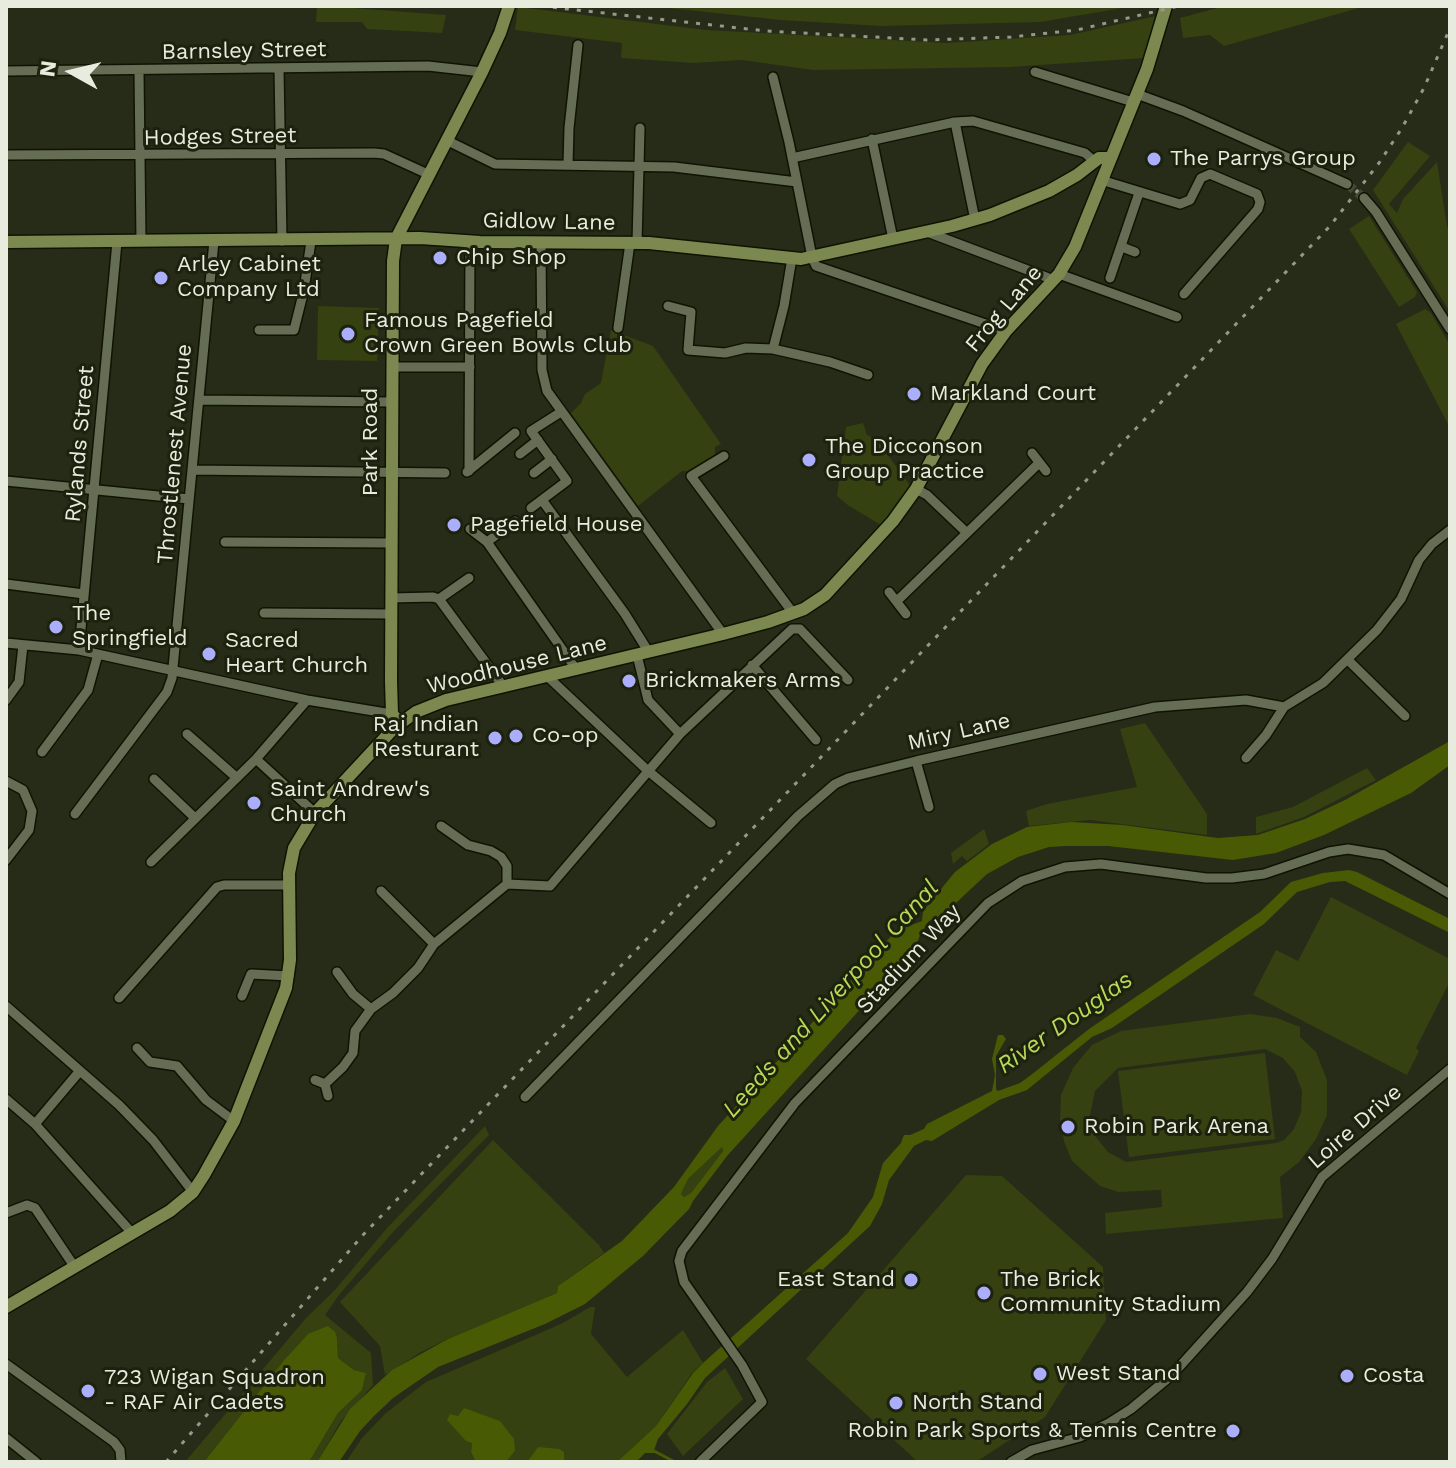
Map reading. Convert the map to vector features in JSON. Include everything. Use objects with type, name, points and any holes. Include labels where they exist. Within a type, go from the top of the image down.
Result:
[{"type":"street","name":"Park Road","points":[[396,718],[390,614],[392,270],[396,239],[482,72],[509,6]]},
{"type":"street","name":"Frog Lane","points":[[814,604],[893,521],[916,489],[982,364],[1006,331],[1057,277],[1075,247],[1135,98],[1166,6]]},
{"type":"street","points":[[568,165],[578,45]]},
{"type":"street","name":"Barnsley Street","points":[[6,71],[428,66],[482,72]]},
{"type":"street","points":[[279,69],[282,241]]},
{"type":"street","points":[[139,71],[141,241]]},
{"type":"street","points":[[1035,72],[1183,111],[1347,184]]},
{"type":"street","points":[[773,77],[816,266],[1006,331]]},
{"type":"street","points":[[792,158],[955,122],[988,123],[1085,153],[1094,161]]},
{"type":"street","points":[[955,122],[975,220]]},
{"type":"street","points":[[618,328],[634,243],[640,128]]},
{"type":"street","points":[[872,139],[893,239]]},
{"type":"street","points":[[448,141],[495,164],[674,167],[797,182]]},
{"type":"street","name":"Hodges Street","points":[[6,155],[384,154],[430,175]]},
{"type":"street","name":"Gidlow Lane","points":[[6,242],[396,239],[667,243],[792,258],[812,257],[975,220],[1049,191],[1094,161],[1102,157],[1110,158]]},
{"type":"street","name":"Gidlow Lane","points":[[1077,175],[1092,172],[1102,177]]},
{"type":"street","points":[[1102,177],[1139,193],[1177,204],[1192,198],[1201,178],[1210,174],[1258,196],[1256,212],[1184,294]]},
{"type":"street","points":[[1110,278],[1139,193]]},
{"type":"street","points":[[1364,198],[1450,329]]},
{"type":"street","points":[[926,231],[1177,317]]},
{"type":"street","name":"Throstlenest Avenue","points":[[173,671],[214,241]]},
{"type":"street","points":[[259,330],[294,330],[311,241]]},
{"type":"street","points":[[470,241],[468,471],[515,433]]},
{"type":"street","name":"Rylands Street","points":[[79,650],[117,242]]},
{"type":"street","points":[[541,243],[543,381],[561,412],[723,634]]},
{"type":"street","points":[[1122,247],[1135,252]]},
{"type":"street","points":[[773,349],[792,258]]},
{"type":"street","points":[[1184,272],[1194,282]]},
{"type":"street","points":[[668,306],[691,312],[688,350],[725,353],[746,348],[773,349],[830,362],[868,375]]},
{"type":"street","points":[[392,367],[470,367]]},
{"type":"street","points":[[199,400],[391,402]]},
{"type":"street","points":[[531,508],[567,481],[531,431],[561,412]]},
{"type":"street","points":[[520,454],[538,440]]},
{"type":"street","points":[[898,600],[966,532],[1042,467],[1032,453]]},
{"type":"street","points":[[724,456],[691,476],[793,613]]},
{"type":"street","points":[[534,473],[552,459]]},
{"type":"street","points":[[192,470],[445,473]]},
{"type":"street","points":[[6,481],[189,499]]},
{"type":"street","points":[[916,489],[927,495],[966,532]]},
{"type":"street","points":[[542,500],[625,614],[642,653],[648,700],[680,734]]},
{"type":"street","points":[[487,542],[515,521]]},
{"type":"street","points":[[470,529],[487,542],[576,669]]},
{"type":"street","points":[[1246,758],[1284,707],[1323,683],[1377,630],[1401,599],[1419,560],[1432,544],[1450,530]]},
{"type":"street","points":[[225,542],[391,543]]},
{"type":"street","points":[[439,599],[469,578]]},
{"type":"street","points":[[6,584],[19,582],[84,594]]},
{"type":"street","points":[[889,592],[906,614]]},
{"type":"street","points":[[391,598],[439,599],[503,686]]},
{"type":"street","name":"Woodhouse Lane","points":[[6,1307],[170,1211],[193,1192],[234,1121],[282,1002],[289,976],[291,856],[315,813],[396,718],[437,703],[503,686],[723,634],[814,604]]},
{"type":"street","points":[[264,613],[390,614]]},
{"type":"street","points":[[328,1096],[320,1082],[343,1067],[353,1053],[355,1031],[371,1009],[418,968],[434,944],[507,884],[550,886],[680,734],[792,629],[797,628],[848,680]]},
{"type":"street","points":[[6,643],[79,650],[396,718]]},
{"type":"street","points":[[6,700],[19,682],[23,645]]},
{"type":"street","points":[[42,752],[88,690],[98,654]]},
{"type":"street","points":[[1348,660],[1405,716]]},
{"type":"street","points":[[752,665],[816,740]]},
{"type":"street","points":[[75,814],[167,692],[173,671]]},
{"type":"street","points":[[547,676],[647,770],[711,823]]},
{"type":"street","points":[[151,862],[256,759],[307,700]]},
{"type":"street","name":"Miry Lane","points":[[525,1097],[798,816],[835,784],[916,761],[1155,707],[1246,700],[1284,707]]},
{"type":"street","points":[[187,734],[237,778]]},
{"type":"street","points":[[256,759],[315,813]]},
{"type":"street","points":[[916,761],[929,807]]},
{"type":"street","points":[[154,779],[195,818]]},
{"type":"street","points":[[6,781],[23,790],[32,811],[29,830],[6,860]]},
{"type":"street","points":[[441,826],[468,845],[501,857],[507,866],[507,884]]},
{"type":"street","name":"Stadium Way","points":[[700,1462],[762,1402],[742,1365],[680,1272],[682,1251],[795,1103],[988,903],[1010,888],[1056,869],[1101,864],[1206,878],[1246,877],[1348,849],[1384,855],[1450,894]]},
{"type":"street","points":[[119,998],[219,886],[289,885]]},
{"type":"street","points":[[381,891],[434,944]]},
{"type":"street","points":[[176,934],[186,942]]},
{"type":"street","points":[[337,972],[353,994],[371,1009]]},
{"type":"street","points":[[242,996],[251,974],[289,976]]},
{"type":"street","points":[[6,1006],[119,1105],[153,1140],[193,1192]]},
{"type":"street","points":[[137,1048],[150,1062],[177,1066],[206,1100],[234,1121]]},
{"type":"street","name":"Loire Drive","points":[[1011,1462],[1032,1450],[1080,1437],[1109,1423],[1172,1375],[1247,1292],[1272,1259],[1322,1177],[1450,1069]]},
{"type":"street","points":[[35,1124],[79,1072]]},
{"type":"street","points":[[6,1099],[35,1124],[132,1233]]},
{"type":"street","points":[[6,1213],[27,1205],[35,1208],[74,1266]]},
{"type":"street","points":[[6,1364],[114,1442],[120,1450],[121,1462]]},
{"type":"street","points":[[6,1438],[36,1462]]},
{"type":"shaded area","points":[[317,6],[446,15],[442,33],[367,29],[362,22],[316,22]]},
{"type":"shaded area","points":[[650,6],[1135,6],[1040,22],[881,26],[781,20]]},
{"type":"shaded area","points":[[1225,6],[1366,6],[1224,46],[1210,35],[1183,38],[1180,18]]},
{"type":"shaded area","points":[[518,7],[706,30],[946,43],[1070,35],[1156,16],[1145,58],[1010,67],[813,70],[742,60],[694,63],[621,58],[622,43],[515,30]]},
{"type":"shaded area","points":[[1408,142],[1430,156],[1389,204],[1397,213],[1403,199],[1437,162],[1450,233],[1450,312],[1373,190]]},
{"type":"shaded area","points":[[1369,216],[1417,292],[1415,297],[1399,307],[1349,229]]},
{"type":"shaded area","name":"Famous Pagefield Crown Green Bowls Club","points":[[318,306],[379,308],[377,361],[317,360]]},
{"type":"shaded area","points":[[1425,309],[1431,313],[1450,345],[1450,428],[1396,324]]},
{"type":"shaded area","points":[[611,330],[653,346],[721,444],[715,447],[715,457],[691,472],[682,471],[638,506],[571,413],[585,394],[601,383]]},
{"type":"shaded area","points":[[863,423],[867,435],[877,440],[911,487],[881,525],[837,496],[846,427]]},
{"type":"shaded area","points":[[1145,723],[1207,814],[1207,835],[1090,820],[1029,826],[1026,811],[1047,804],[1137,787],[1120,729]]},
{"type":"shaded area","name":"Leeds and Liverpool Canal","points":[[1450,741],[1450,765],[1411,793],[1324,835],[1276,853],[1233,860],[1108,846],[1049,847],[1018,857],[987,874],[943,915],[929,921],[914,950],[727,1156],[689,1209],[643,1256],[585,1304],[545,1324],[438,1367],[393,1398],[375,1415],[339,1462],[317,1462],[350,1409],[392,1370],[448,1339],[557,1293],[558,1286],[622,1241],[674,1187],[718,1126],[904,922],[909,926],[922,921],[923,911],[955,872],[992,844],[1027,827],[1071,822],[1123,825],[1218,838],[1258,835],[1305,819]],"holes":[[[722,1147],[723,1151],[691,1193],[684,1197],[681,1194],[688,1179]]]},
{"type":"shaded area","points":[[1367,768],[1376,780],[1304,817],[1256,834],[1256,817],[1293,807]]},
{"type":"shaded area","points":[[984,829],[989,844],[967,861],[962,856],[953,864],[951,853]]},
{"type":"shaded area","points":[[1349,870],[1450,919],[1450,933],[1345,881],[1297,892],[1264,924],[1112,1028],[1092,1037],[1027,1090],[999,1100],[932,1141],[926,1140],[914,1146],[889,1180],[882,1204],[870,1226],[705,1378],[658,1439],[654,1450],[658,1453],[645,1453],[636,1462],[617,1462],[656,1426],[703,1363],[848,1233],[873,1197],[883,1163],[904,1135],[924,1129],[927,1124],[992,1091],[995,1075],[992,1059],[998,1035],[1006,1039],[996,1056],[998,1091],[1020,1083],[1089,1029],[1260,912],[1291,882]]},
{"type":"shaded area","points":[[1331,897],[1450,959],[1450,981],[1416,1048],[1419,1051],[1407,1075],[1253,995],[1276,950],[1298,961]]},
{"type":"shaded area","points":[[1250,1014],[1277,1018],[1300,1027],[1300,1037],[1316,1052],[1327,1080],[1327,1115],[1316,1139],[1299,1162],[1280,1177],[1283,1218],[1106,1234],[1105,1213],[1162,1207],[1161,1190],[1118,1192],[1100,1186],[1072,1161],[1060,1121],[1061,1095],[1073,1068],[1092,1045],[1121,1031]],"holes":[[[1265,1049],[1283,1058],[1295,1072],[1302,1091],[1301,1112],[1294,1129],[1284,1140],[1126,1162],[1108,1152],[1095,1136],[1090,1115],[1095,1091],[1118,1068]]]},
{"type":"shaded area","points":[[1265,1053],[1275,1139],[1129,1157],[1118,1071]]},
{"type":"shaded area","points":[[485,1126],[489,1135],[393,1232],[325,1315],[371,1353],[373,1385],[341,1421],[317,1462],[309,1462],[338,1413],[362,1389],[366,1373],[354,1370],[338,1358],[337,1337],[308,1334],[204,1462],[185,1462],[306,1318]]},
{"type":"shaded area","points":[[493,1140],[604,1253],[558,1286],[557,1293],[448,1339],[385,1375],[380,1346],[340,1302]]},
{"type":"shaded area","points":[[722,1147],[723,1151],[685,1198],[681,1194],[688,1179]]},
{"type":"shaded area","name":"The Brick Community Stadium","points":[[966,1175],[1002,1176],[1103,1267],[1106,1320],[1045,1417],[976,1462],[918,1462],[806,1359]]},
{"type":"shaded area","points":[[595,1307],[591,1334],[627,1377],[683,1330],[703,1363],[692,1373],[656,1426],[617,1462],[567,1462],[538,1447],[527,1462],[506,1462],[515,1451],[472,1443],[471,1452],[476,1462],[346,1462],[362,1438],[386,1413],[426,1382],[561,1324]]},
{"type":"shaded area","points":[[328,1326],[337,1338],[338,1358],[354,1370],[366,1373],[362,1390],[338,1413],[309,1462],[204,1462],[285,1359],[308,1334]]},
{"type":"shaded area","points":[[725,1368],[743,1399],[683,1456],[667,1434],[707,1382]]},
{"type":"shaded area","points":[[464,1408],[500,1421],[514,1439],[515,1451],[506,1462],[476,1462],[471,1452],[472,1443],[466,1441],[447,1420],[450,1414],[458,1416]]},
{"type":"shaded area","points":[[538,1447],[559,1449],[564,1452],[567,1462],[527,1462]]},
{"type":"waterway","points":[[654,1451],[675,1462]]},
{"type":"tunnel","points":[[1347,184],[1364,198]]},
{"type":"railway","points":[[541,6],[766,31],[927,40],[1011,37],[1077,30],[1179,6]]},
{"type":"railway","points":[[166,1462],[363,1235],[1330,226],[1402,128],[1424,88],[1450,28]]},
{"type":"place","name":"The Parrys Group","points":[[1154,159]]},
{"type":"place","name":"Chip Shop","points":[[440,258]]},
{"type":"place","name":"Arley Cabinet Company Ltd","points":[[161,278]]},
{"type":"place","name":"Famous Pagefield Crown Green Bowls Club","points":[[348,334]]},
{"type":"place","name":"Markland Court","points":[[914,394]]},
{"type":"place","name":"The Dicconson Group Practice","points":[[809,460]]},
{"type":"place","name":"Pagefield House","points":[[454,525]]},
{"type":"place","name":"The Springfield","points":[[56,627]]},
{"type":"place","name":"Sacred Heart Church","points":[[209,654]]},
{"type":"place","name":"Brickmakers Arms","points":[[629,681]]},
{"type":"place","name":"Co-op","points":[[516,736]]},
{"type":"place","name":"Raj Indian Resturant","points":[[495,738]]},
{"type":"place","name":"Saint Andrew's Church","points":[[254,803]]},
{"type":"place","name":"Robin Park Arena","points":[[1068,1127]]},
{"type":"place","name":"East Stand","points":[[911,1280]]},
{"type":"place","name":"The Brick Community Stadium","points":[[984,1293]]},
{"type":"place","name":"West Stand","points":[[1040,1374]]},
{"type":"place","name":"Costa","points":[[1347,1376]]},
{"type":"place","name":"723 Wigan Squadron - RAF Air Cadets","points":[[88,1391]]},
{"type":"place","name":"North Stand","points":[[896,1403]]},
{"type":"place","name":"Robin Park Sports & Tennis Centre","points":[[1233,1431]]},
{"type":"water label","name":"River Douglas","points":[[1065,1023]]}]
